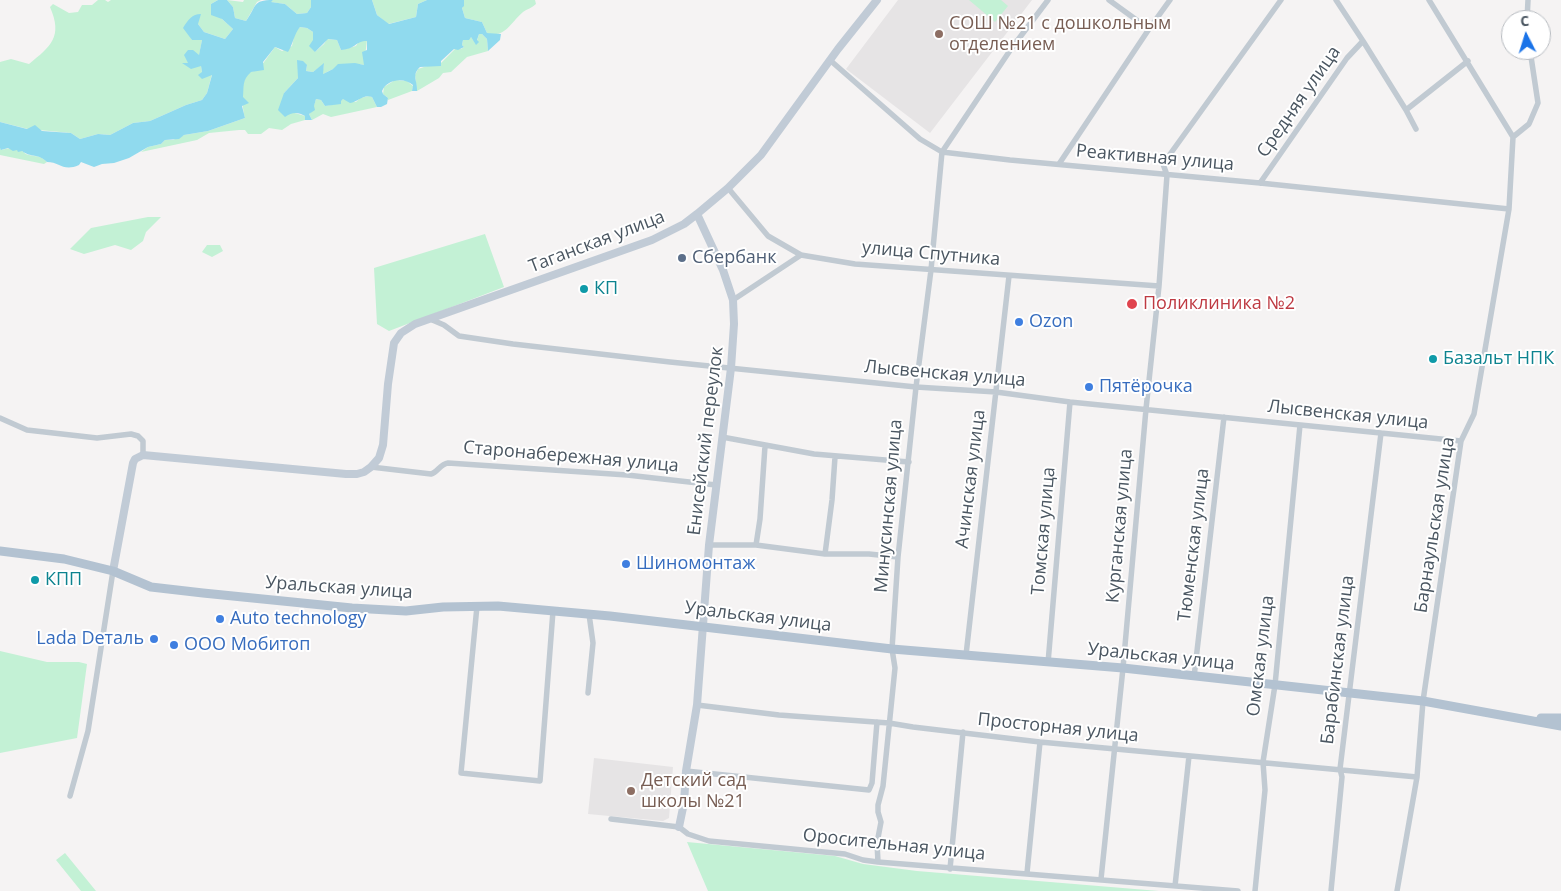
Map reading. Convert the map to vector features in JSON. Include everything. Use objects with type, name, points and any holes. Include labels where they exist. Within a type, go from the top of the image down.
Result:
[{"type":"main road","name":"Таганская улица","points":[[371,467],[379,458],[383,445],[388,384],[394,343],[401,333],[415,324],[652,240],[684,224],[728,188],[761,155],[877,0]]},
{"type":"main road","name":"Енисейский переулок","points":[[680,827],[686,771],[697,705],[709,545],[731,368],[733,300],[723,270],[697,214]]},
{"type":"main road","name":"Старонабережная улица","points":[[143,455],[346,474],[357,474],[371,467]]},
{"type":"main road","points":[[113,571],[133,464],[135,459],[143,455]]},
{"type":"main road","name":"Уральская улица","points":[[0,551],[64,559],[113,571],[151,586],[269,601],[406,611],[478,606],[590,614],[892,649],[1123,668],[1423,701],[1561,726]]},
{"type":"main road","name":"Уральская улица","points":[[1516,717],[1561,718]]},
{"type":"street","points":[[942,152],[1048,0]]},
{"type":"street","points":[[1109,0],[1149,29]]},
{"type":"street","points":[[1059,164],[1170,0]]},
{"type":"street","name":"Курганская улица","points":[[1101,879],[1123,668],[1146,410],[1160,286],[1167,175],[1163,164],[1281,0]]},
{"type":"street","points":[[1336,0],[1406,110],[1416,129]]},
{"type":"street","points":[[1429,0],[1513,137],[1529,124],[1538,103],[1532,60]]},
{"type":"street","name":"Средняя улица","points":[[1260,183],[1347,58],[1363,41]]},
{"type":"street","name":"Реактивная улица","points":[[831,61],[920,139],[942,152],[1509,209]]},
{"type":"street","points":[[1406,110],[1468,61]]},
{"type":"street","name":"Барнаульская улица","points":[[1397,891],[1416,777],[1423,701],[1461,441],[1474,414],[1509,209],[1513,137]]},
{"type":"street","name":"Минусинская улица","points":[[878,862],[877,843],[881,822],[878,805],[883,786],[895,668],[892,649],[898,557],[916,386],[931,270],[942,152]]},
{"type":"street","name":"улица Спутника","points":[[728,188],[768,236],[801,255],[856,264],[1160,286]]},
{"type":"street","points":[[733,300],[801,255]]},
{"type":"street","name":"Ачинская улица","points":[[966,655],[1009,276]]},
{"type":"street","name":"Лысвенская улица","points":[[430,319],[444,325],[459,336],[660,361],[996,392],[1070,402],[1461,441]]},
{"type":"street","name":"Томская улица","points":[[1048,663],[1070,402]]},
{"type":"street","name":"Тюменская улица","points":[[1194,677],[1224,417]]},
{"type":"street","points":[[0,418],[28,430],[106,438],[131,434],[138,436],[143,441],[143,455]]},
{"type":"street","name":"Омская улица","points":[[1255,891],[1265,790],[1263,762],[1275,685],[1300,425]]},
{"type":"street","name":"Барабинская улица","points":[[1331,891],[1342,777],[1340,769],[1381,433]]},
{"type":"street","points":[[722,437],[835,457],[909,462]]},
{"type":"street","points":[[756,545],[760,519],[765,446]]},
{"type":"street","points":[[825,554],[835,457]]},
{"type":"street","name":"Старонабережная улица","points":[[371,467],[431,474],[448,463],[627,475],[716,484]]},
{"type":"street","points":[[709,545],[756,545],[825,554],[869,554],[898,557]]},
{"type":"street","points":[[70,796],[88,731],[113,571]]},
{"type":"street","points":[[478,606],[461,773],[540,781],[553,611]]},
{"type":"street","points":[[588,692],[593,643],[590,614]]},
{"type":"street","name":"Просторная улица","points":[[697,705],[779,715],[889,723],[913,728],[1040,742],[1416,777]]},
{"type":"street","points":[[686,771],[869,790],[872,783],[877,722]]},
{"type":"street","points":[[950,869],[962,732]]},
{"type":"street","points":[[1027,873],[1040,742]]},
{"type":"street","points":[[1175,886],[1189,756]]},
{"type":"street","name":"Оросительная улица","points":[[611,818],[680,827],[688,834],[709,841],[832,852],[878,862],[1238,891]]},
{"type":"shaded area","name":"СОШ №21 с дошкольным отделением","points":[[898,0],[1032,0],[930,133],[846,69]]},
{"type":"shaded area","name":"Детский сад школы №21","points":[[594,758],[673,767],[669,818],[663,821],[588,814]]},
{"type":"green space","points":[[98,0],[108,2],[111,0],[218,0],[211,4],[222,19],[233,29],[225,39],[204,32],[198,24],[189,34],[192,40],[202,40],[199,56],[188,63],[183,63],[201,66],[202,72],[212,74],[207,93],[202,100],[150,121],[133,123],[110,135],[98,134],[80,139],[71,133],[28,129],[0,122],[0,62],[11,59],[29,64],[49,46],[55,33],[54,17],[50,7],[53,4],[69,13],[78,12],[82,5],[92,5]]},
{"type":"green space","points":[[227,0],[243,2],[244,0],[261,0],[257,2],[246,21],[235,18],[233,7]]},
{"type":"green space","points":[[273,0],[311,0],[311,7],[307,13],[297,14],[285,4],[270,2]]},
{"type":"green space","points":[[372,0],[427,0],[418,4],[416,17],[388,24],[377,15]]},
{"type":"green space","points":[[464,0],[535,0],[536,4],[523,12],[503,32],[493,34],[487,33],[482,22],[465,18],[462,8]]},
{"type":"green space","points":[[969,0],[1001,0],[1008,6],[995,22]]},
{"type":"green space","points":[[300,27],[307,28],[313,32],[315,52],[327,39],[337,40],[341,50],[356,46],[359,41],[367,40],[364,65],[353,64],[343,66],[322,75],[324,64],[313,72],[306,71],[307,65],[299,71],[298,78],[284,93],[290,113],[305,116],[305,120],[291,124],[282,130],[269,128],[261,134],[248,134],[245,130],[209,133],[197,140],[141,152],[148,147],[161,144],[165,140],[173,140],[184,135],[208,131],[245,118],[242,94],[244,81],[247,76],[250,72],[260,67],[275,47],[282,51],[292,46],[295,32]]},
{"type":"green space","points":[[479,34],[482,34],[487,39],[488,51],[467,57],[451,72],[443,73],[439,78],[417,91],[415,75],[418,69],[430,65],[438,66],[455,49],[464,47],[462,45],[463,40],[471,37],[476,44]]},
{"type":"green space","points":[[395,80],[407,81],[413,86],[412,91],[388,100],[383,94],[384,87]]},
{"type":"green space","points":[[372,97],[377,107],[331,117],[323,114],[312,120],[309,114],[316,99],[321,100],[325,106],[335,104],[343,99],[356,102],[360,98]]},
{"type":"green space","points":[[0,148],[2,150],[19,150],[27,155],[40,157],[47,162],[44,164],[0,155]]},
{"type":"green space","points":[[148,217],[161,217],[146,232],[143,241],[131,250],[115,245],[84,254],[70,249],[91,228]]},
{"type":"green space","points":[[485,234],[504,287],[389,331],[377,324],[374,268]]},
{"type":"green space","points":[[207,245],[220,245],[223,251],[212,257],[202,252]]},
{"type":"green space","points":[[0,651],[47,662],[79,662],[87,664],[77,738],[0,753]]},
{"type":"green space","points":[[687,842],[835,856],[863,864],[917,871],[1159,891],[708,891]]},
{"type":"green space","points":[[65,853],[96,891],[81,891],[56,860]]},
{"type":"water","points":[[218,0],[227,0],[233,7],[235,18],[246,21],[256,5],[266,0],[285,4],[297,14],[307,13],[311,7],[311,0],[372,0],[377,15],[389,24],[416,17],[418,4],[427,0],[464,0],[462,8],[465,18],[482,22],[487,33],[501,34],[500,40],[488,51],[487,39],[482,34],[479,34],[477,40],[479,42],[476,45],[471,37],[469,40],[463,40],[462,45],[464,47],[458,50],[454,49],[441,61],[441,66],[420,67],[415,76],[417,91],[412,91],[413,85],[409,82],[401,80],[388,84],[382,91],[388,98],[387,104],[381,107],[377,107],[372,97],[369,96],[350,103],[343,99],[341,104],[325,106],[321,100],[316,99],[315,110],[309,114],[312,120],[305,120],[305,116],[297,113],[285,117],[278,110],[284,93],[298,78],[297,60],[303,61],[307,65],[306,71],[313,72],[324,63],[323,74],[338,64],[355,63],[364,65],[362,52],[367,50],[367,41],[341,50],[337,40],[328,39],[315,52],[309,46],[313,40],[313,32],[307,28],[300,27],[288,52],[275,47],[263,62],[264,70],[251,72],[246,78],[243,97],[249,103],[242,106],[245,118],[208,131],[184,135],[179,139],[165,140],[161,144],[148,147],[129,158],[94,167],[81,162],[74,167],[65,167],[47,162],[41,157],[22,151],[13,151],[8,148],[1,150],[0,122],[27,129],[35,125],[42,131],[71,133],[80,139],[98,134],[110,135],[133,123],[150,121],[202,100],[207,93],[212,75],[202,79],[198,75],[202,72],[201,66],[191,69],[182,63],[188,63],[184,55],[188,50],[193,50],[199,55],[202,40],[192,40],[183,28],[190,18],[201,14],[198,24],[204,32],[225,39],[233,29],[222,19],[211,15],[211,4]]},
{"type":"place","name":"СОШ №21 с дошкольным отделением","points":[[939,34]]},
{"type":"place","name":"Сбербанк","points":[[682,258]]},
{"type":"place","name":"КП","points":[[584,289]]},
{"type":"place","name":"Поликлиника №2","points":[[1132,304]]},
{"type":"place","name":"Ozon","points":[[1019,322]]},
{"type":"place","name":"Базальт НПК","points":[[1433,359]]},
{"type":"place","name":"Пятёрочка","points":[[1089,387]]},
{"type":"place","name":"Шиномонтаж","points":[[626,564]]},
{"type":"place","name":"КПП","points":[[35,580]]},
{"type":"place","name":"Auto technology","points":[[220,619]]},
{"type":"place","name":"Lada Dеталь","points":[[154,639]]},
{"type":"place","name":"ООО Мобитоп","points":[[174,645]]},
{"type":"place","name":"Детский сад школы №21","points":[[631,791]]}]
